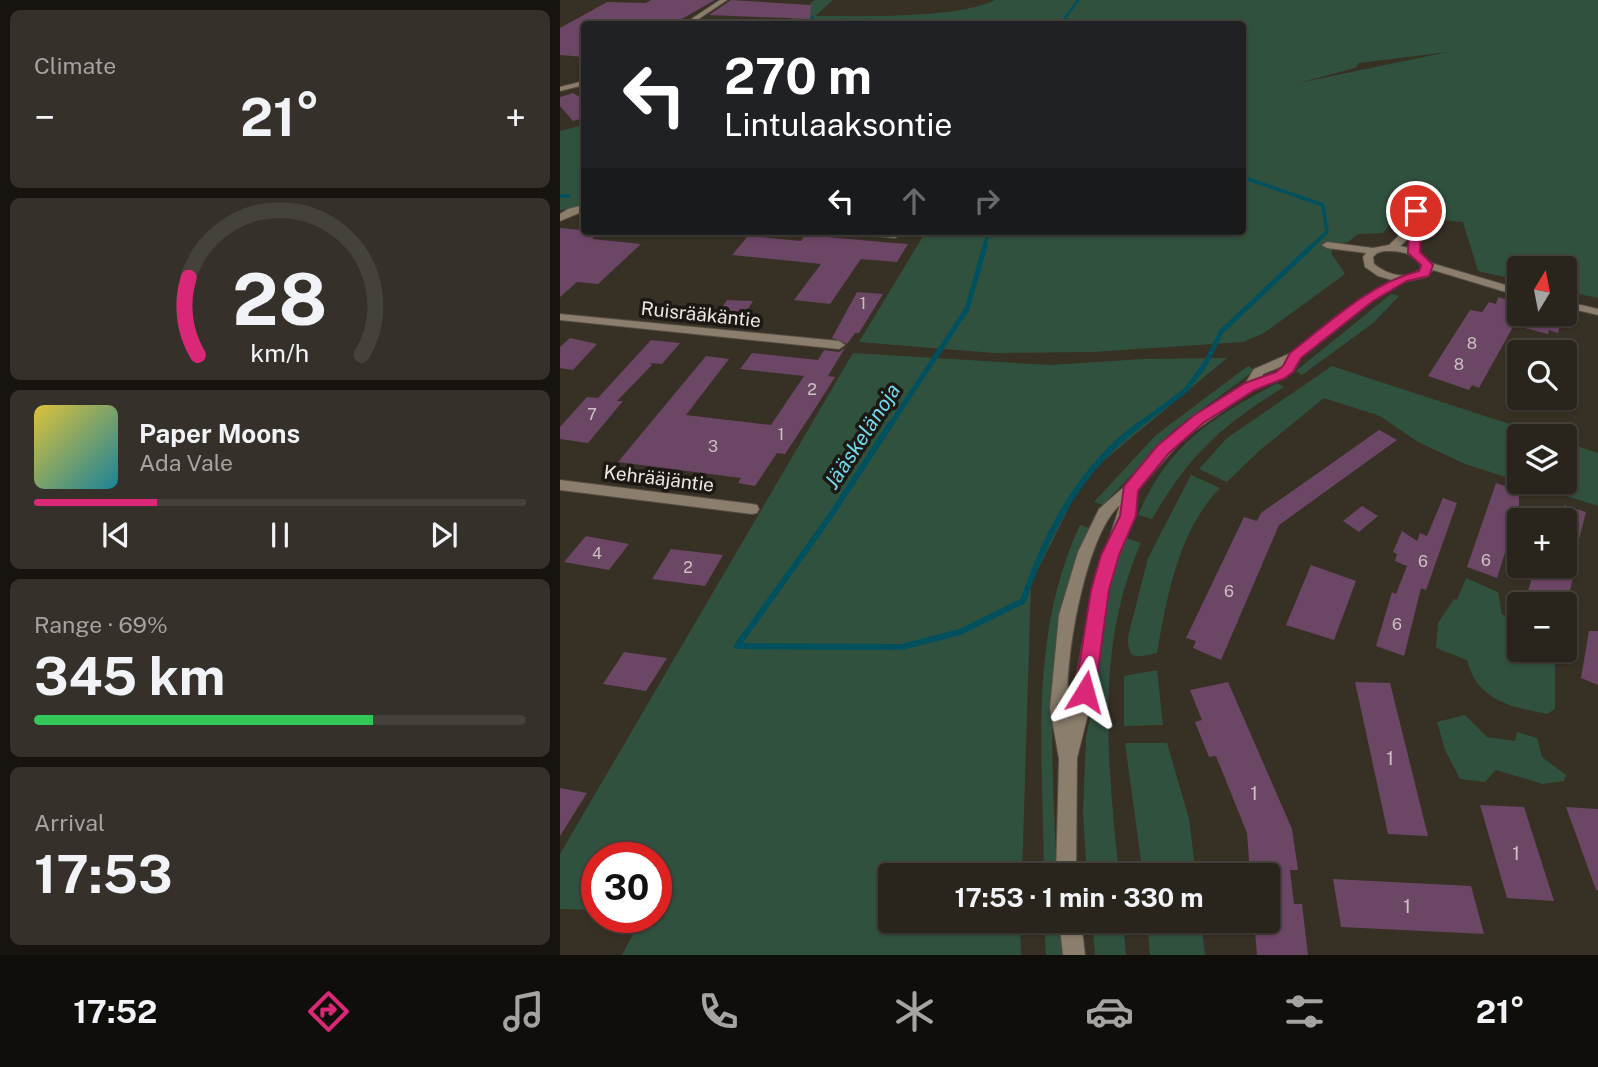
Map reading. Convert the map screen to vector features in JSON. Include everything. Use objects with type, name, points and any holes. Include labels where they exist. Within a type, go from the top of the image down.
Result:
[{"type":"street","points":[[692,21],[724,0]]},
{"type":"street","points":[[560,89],[581,84]]},
{"type":"street","points":[[560,218],[581,209]]},
{"type":"street","points":[[1414,253],[1417,237],[1414,227],[1416,211]]},
{"type":"street","points":[[1369,299],[1379,273],[1370,256],[1392,248],[1414,227]]},
{"type":"street","points":[[1392,248],[1414,253],[1427,265],[1507,290]]},
{"type":"street","points":[[1419,276],[1428,269],[1427,265]]},
{"type":"street","points":[[1379,273],[1403,278],[1419,276],[1486,285]]},
{"type":"street","points":[[1066,863],[1068,760],[1059,708],[1067,615],[1083,561],[1101,519],[1107,509],[1130,490],[1178,436],[1250,386],[1289,369],[1295,356],[1369,299],[1403,278]]},
{"type":"street","points":[[1577,307],[1598,312]]},
{"type":"street","name":"Ruisrääkäntie","points":[[560,317],[839,345]]},
{"type":"street","name":"Kehrääjäntie","points":[[560,485],[752,509]]},
{"type":"street","points":[[1068,760],[1081,715],[1100,590],[1110,555],[1128,516],[1130,490]]},
{"type":"street","points":[[1071,933],[1074,955]]},
{"type":"green space","points":[[815,0],[833,0],[815,16],[856,16],[957,11],[995,0],[1598,0],[1598,298],[1577,294],[1577,256],[1507,256],[1507,277],[1478,271],[1463,222],[1396,216],[1383,233],[1358,234],[1348,242],[1334,244],[1331,253],[1345,274],[1264,333],[1243,342],[1093,352],[994,353],[859,342],[924,235],[1246,235],[1246,21],[788,21]],"holes":[[[1448,52],[1298,83],[1355,68],[1359,63]]]},
{"type":"green space","points":[[581,126],[581,206],[560,210],[560,131]]},
{"type":"green space","points":[[1391,294],[1399,296],[1373,323],[1302,375],[1296,371]]},
{"type":"green space","points":[[853,353],[1050,365],[1142,359],[1227,358],[1084,477],[1031,584],[1022,863],[878,863],[878,933],[1020,933],[1021,955],[622,955],[634,933],[672,933],[672,842],[581,842],[581,910],[560,909],[560,854]]},
{"type":"green space","points":[[1248,366],[1255,370],[1174,430],[1103,505],[1094,502],[1156,435]]},
{"type":"green space","points":[[1332,366],[1509,424],[1507,424],[1507,477],[1465,464],[1418,442],[1380,416],[1324,398],[1260,450],[1227,482],[1199,469],[1227,438]]},
{"type":"green space","points":[[1277,383],[1284,387],[1242,415],[1194,459],[1152,519],[1138,515],[1150,490],[1178,451],[1212,422]]},
{"type":"green space","points":[[1577,446],[1598,453],[1598,506],[1560,494],[1577,494]]},
{"type":"green space","points":[[1191,475],[1220,488],[1206,505],[1184,544],[1170,588],[1157,653],[1135,656],[1130,651],[1128,637],[1148,558]]},
{"type":"green space","points":[[1080,525],[1089,528],[1063,611],[1056,654],[1052,743],[1056,863],[1044,863],[1042,697],[1045,653],[1063,567]]},
{"type":"green space","points":[[1126,538],[1141,543],[1126,583],[1110,665],[1109,749],[1118,863],[1086,863],[1083,813],[1086,737],[1095,694],[1107,595]]},
{"type":"green space","points":[[1466,578],[1498,592],[1502,615],[1507,616],[1507,662],[1555,662],[1555,709],[1547,714],[1498,700],[1479,685],[1467,660],[1436,648],[1438,623],[1454,599],[1457,600]]},
{"type":"green space","points":[[1157,670],[1163,725],[1124,726],[1124,676]]},
{"type":"green space","points":[[1465,715],[1487,737],[1515,741],[1517,732],[1537,738],[1542,757],[1566,775],[1564,781],[1543,784],[1496,770],[1485,782],[1460,779],[1445,750],[1437,722]]},
{"type":"green space","points":[[1125,743],[1167,743],[1189,819],[1194,863],[1141,863]]},
{"type":"green space","points":[[1045,933],[1061,933],[1063,955],[1046,955]]},
{"type":"green space","points":[[1093,933],[1124,933],[1126,955],[1095,955]]},
{"type":"green space","points":[[1148,933],[1202,933],[1205,955],[1150,955]]},
{"type":"building","points":[[651,0],[715,0],[678,21],[581,21],[581,57],[560,55],[560,28],[607,2],[646,3]]},
{"type":"building","points":[[731,0],[811,5],[810,19],[709,15]]},
{"type":"building","points":[[573,93],[581,98],[581,119],[573,121],[560,106],[560,97]]},
{"type":"building","points":[[560,228],[581,230],[581,235],[597,235],[592,239],[641,244],[598,284],[577,282],[560,297]]},
{"type":"building","points":[[805,235],[908,244],[897,262],[861,259],[830,304],[794,300],[821,264],[732,255],[748,236],[801,241]]},
{"type":"building","points":[[857,292],[883,294],[859,333],[855,333],[847,344],[832,338]]},
{"type":"building","points":[[1498,297],[1507,300],[1507,326],[1513,326],[1479,388],[1472,385],[1469,390],[1428,376],[1470,310],[1482,312],[1489,302],[1496,304]]},
{"type":"building","points":[[727,300],[753,301],[740,322],[713,321]]},
{"type":"building","points":[[1518,326],[1560,326],[1558,333],[1549,330],[1548,334]]},
{"type":"building","points":[[570,338],[597,344],[573,370],[560,368],[560,347]]},
{"type":"building","points":[[651,340],[680,343],[662,364],[650,363],[652,365],[617,401],[623,401],[588,443],[560,439],[560,427],[587,397],[598,398]]},
{"type":"building","points":[[845,348],[828,376],[835,377],[818,404],[785,454],[777,453],[755,486],[738,483],[741,478],[618,462],[706,356],[729,359],[686,415],[771,425],[804,376],[740,369],[752,353],[818,360],[824,350],[839,352]]},
{"type":"building","points":[[1379,430],[1397,440],[1279,525],[1221,660],[1193,648],[1196,641],[1186,638],[1244,517],[1257,521],[1261,513]]},
{"type":"building","points":[[1496,483],[1507,487],[1507,494],[1519,494],[1519,508],[1507,508],[1507,547],[1497,578],[1467,567]]},
{"type":"building","points":[[1443,498],[1457,503],[1426,590],[1421,588],[1404,656],[1376,646],[1392,592],[1396,594],[1407,566],[1395,561],[1397,554],[1393,552],[1402,531],[1417,541],[1420,533],[1427,536]]},
{"type":"building","points":[[1362,506],[1378,516],[1359,532],[1343,521]]},
{"type":"building","points":[[1577,509],[1586,512],[1577,543]]},
{"type":"building","points":[[586,536],[629,544],[609,570],[564,562]]},
{"type":"building","points":[[671,549],[723,555],[705,586],[652,579]]},
{"type":"building","points":[[1311,565],[1356,581],[1334,640],[1286,625]]},
{"type":"building","points":[[1532,578],[1573,578],[1570,592],[1528,591]]},
{"type":"building","points":[[1589,631],[1598,631],[1598,685],[1581,678]]},
{"type":"building","points":[[624,652],[667,658],[646,691],[603,684]]},
{"type":"building","points":[[1228,682],[1292,829],[1298,870],[1290,870],[1294,904],[1302,904],[1308,955],[1257,955],[1255,933],[1280,933],[1280,863],[1249,863],[1247,833],[1216,756],[1209,757],[1195,722],[1202,720],[1190,690]]},
{"type":"building","points":[[1355,682],[1390,683],[1428,836],[1388,834]]},
{"type":"building","points":[[560,788],[587,793],[560,836]]},
{"type":"building","points":[[1480,805],[1524,807],[1554,901],[1507,898]]},
{"type":"building","points":[[1566,807],[1598,809],[1598,890],[1596,890]]},
{"type":"building","points":[[1333,879],[1471,886],[1484,934],[1341,927]]},
{"type":"waterway","name":"Jääskelänoja","points":[[1063,21],[1078,0]]},
{"type":"waterway","points":[[808,21],[813,17]]},
{"type":"waterway","points":[[1246,178],[1323,205],[1327,232],[1311,247]]},
{"type":"waterway","points":[[560,196],[569,196]]},
{"type":"waterway","name":"Jääskelänoja","points":[[984,247],[988,235]]},
{"type":"waterway","name":"Jääskelänoja","points":[[889,427],[967,309],[985,246]]},
{"type":"waterway","points":[[1136,427],[1185,391],[1206,363],[1221,332],[1312,246]]},
{"type":"waterway","points":[[890,425],[829,518],[737,646],[902,647],[960,632],[1023,601],[1054,527],[1082,482],[1099,461],[1139,425]]},
{"type":"route","points":[[1085,692],[1100,590],[1110,555],[1128,516],[1130,490],[1162,450],[1198,420],[1250,386],[1273,379],[1289,369],[1295,356],[1369,299],[1385,292],[1403,278],[1425,273],[1428,269],[1425,260],[1414,253],[1417,237],[1414,227],[1416,211]]}]
